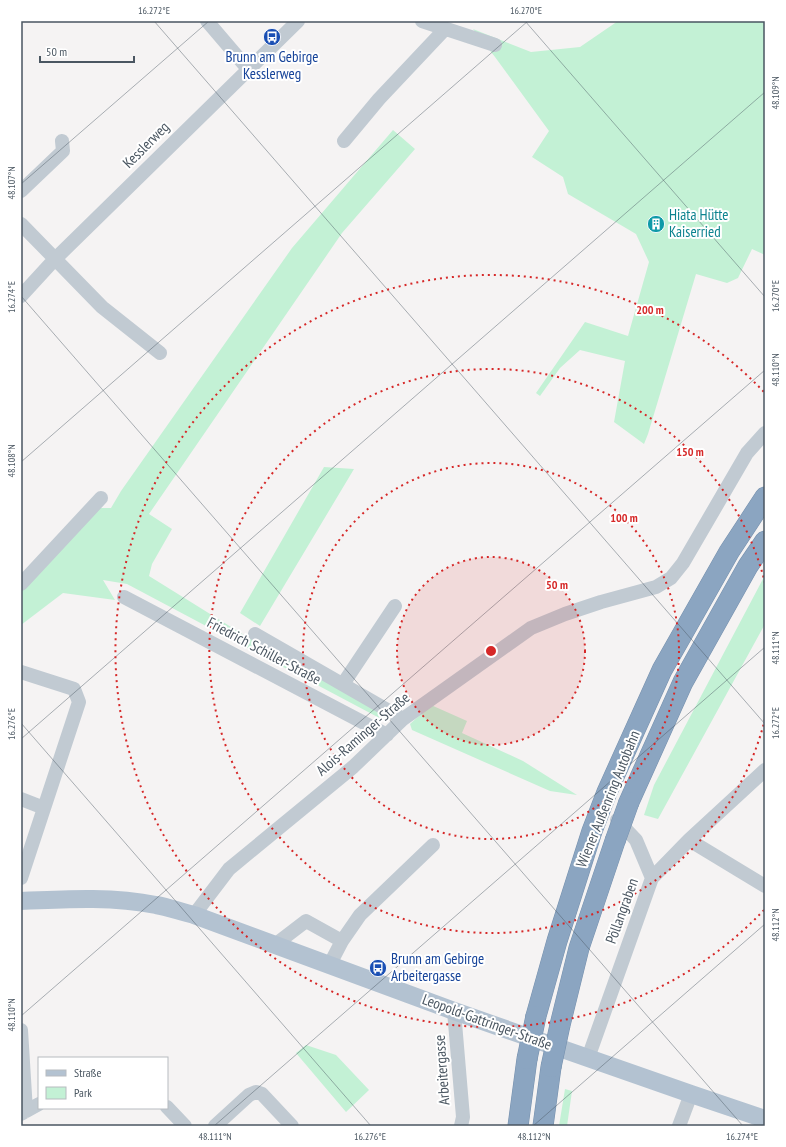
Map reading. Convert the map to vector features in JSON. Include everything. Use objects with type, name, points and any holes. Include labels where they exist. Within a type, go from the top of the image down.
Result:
[{"type":"highway","name":"Wiener Außenring Autobahn","points":[[518,1126],[536,1016],[557,941],[592,831],[607,792],[662,670],[729,552],[765,498]]},
{"type":"highway","name":"Wiener Außenring Autobahn","points":[[543,1126],[551,1068],[579,948],[629,802],[683,682],[748,566],[765,541]]},
{"type":"main road","name":"Leopold-Gattringer-Straße","points":[[21,901],[64,899],[113,900],[156,905],[194,915],[454,1011],[765,1119]]},
{"type":"street","points":[[207,21],[248,69]]},
{"type":"street","name":"Kesslerweg","points":[[21,296],[54,260],[298,21]]},
{"type":"street","points":[[422,21],[495,45]]},
{"type":"street","points":[[344,141],[379,99],[445,29]]},
{"type":"street","points":[[21,191],[62,151],[62,141]]},
{"type":"street","points":[[21,224],[54,260],[102,307],[160,353]]},
{"type":"street","name":"Alois-Raminger-Straße","points":[[194,915],[229,869],[353,767],[403,719],[531,628],[565,614],[601,602],[656,587],[671,578],[683,563],[747,453],[765,433]]},
{"type":"street","points":[[21,584],[101,498]]},
{"type":"street","name":"Friedrich Schiller-Straße","points":[[124,598],[387,735]]},
{"type":"street","points":[[343,684],[396,606]]},
{"type":"street","points":[[255,634],[403,719]]},
{"type":"street","points":[[21,672],[74,689],[79,702],[21,878]]},
{"type":"street","name":"Pöllangraben","points":[[588,1058],[652,878],[689,840],[765,770]]},
{"type":"street","points":[[21,799],[44,808]]},
{"type":"street","points":[[617,820],[636,840],[652,878]]},
{"type":"street","points":[[689,840],[765,886]]},
{"type":"street","points":[[330,964],[342,942],[360,915],[433,845]]},
{"type":"street","points":[[276,944],[306,921],[342,942]]},
{"type":"street","name":"Arbeitergasse","points":[[454,1011],[463,1117],[461,1126]]},
{"type":"street","points":[[21,1030],[23,1112],[38,1104]]},
{"type":"street","points":[[216,1126],[249,1095],[256,1092],[262,1094],[292,1126]]},
{"type":"street","points":[[679,1126],[691,1094]]},
{"type":"street","points":[[168,1108],[185,1126]]},
{"type":"green space","points":[[618,21],[765,21],[765,255],[752,249],[738,278],[727,283],[696,274],[644,444],[614,422],[625,361],[580,350],[560,368],[540,396],[536,393],[585,322],[628,336],[649,262],[636,234],[568,194],[563,177],[532,157],[549,131],[473,29],[531,52],[580,47]]},
{"type":"green space","points":[[393,130],[415,149],[342,233],[149,514],[172,529],[152,564],[149,576],[252,640],[390,717],[387,722],[127,584],[103,580],[115,600],[63,593],[21,625],[21,590],[99,508],[111,508],[121,491],[292,248]]},
{"type":"green space","points":[[324,467],[354,469],[260,626],[240,613]]},
{"type":"green space","points":[[765,575],[765,624],[658,819],[644,815],[654,785]]},
{"type":"green space","points":[[431,705],[467,721],[462,733],[523,761],[577,795],[550,791],[412,730],[410,724]]},
{"type":"green space","points":[[306,1045],[336,1055],[369,1090],[346,1112],[296,1053]]},
{"type":"green space","points":[[565,1089],[572,1091],[567,1126],[559,1126]]},
{"type":"place","name":"Brunn am Gebirge Kesslerweg","points":[[272,37]]},
{"type":"place","name":"Hiata Hütte Kaiserried","points":[[656,224]]},
{"type":"place","name":"Brunn am Gebirge Arbeitergasse","points":[[378,968]]}]
